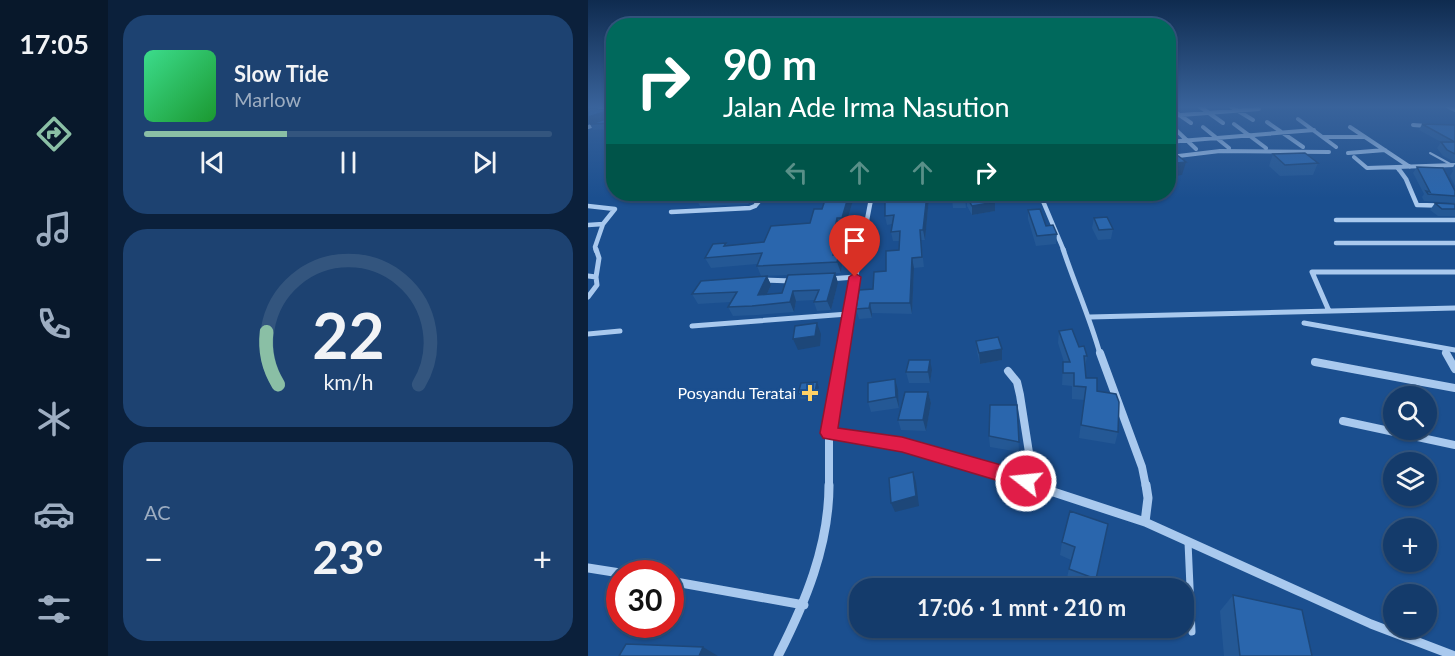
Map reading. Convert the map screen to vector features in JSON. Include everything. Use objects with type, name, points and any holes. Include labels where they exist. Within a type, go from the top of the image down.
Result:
[{"type":"street","points":[[1183,137],[1196,149]]},
{"type":"street","points":[[1176,141],[1231,137]]},
{"type":"street","points":[[1251,137],[1266,148]]},
{"type":"street","points":[[1287,137],[1303,147]]},
{"type":"street","points":[[1323,137],[1339,137]]},
{"type":"street","points":[[1323,137],[1336,147]]},
{"type":"street","points":[[1365,137],[1411,167]]},
{"type":"street","points":[[1216,138],[1229,148]]},
{"type":"street","points":[[1348,153],[1385,150]]},
{"type":"street","points":[[1176,156],[1234,151],[1329,152]]},
{"type":"street","points":[[1354,157],[1367,168],[1453,165]]},
{"type":"street","points":[[1397,167],[1406,179],[1417,205],[1455,206]]},
{"type":"street","points":[[1440,167],[1444,176]]},
{"type":"street","points":[[671,212],[750,208],[759,201]]},
{"type":"street","points":[[778,656],[804,605],[821,549],[829,490],[829,433],[848,314],[871,201]]},
{"type":"street","points":[[1043,201],[1060,240],[1078,294],[1090,317],[1103,363],[1142,467],[1148,498],[1144,522]]},
{"type":"street","points":[[588,206],[615,209],[603,224],[595,248],[599,258],[597,285],[588,297]]},
{"type":"street","points":[[1336,220],[1455,220]]},
{"type":"street","points":[[588,225],[603,224]]},
{"type":"street","points":[[1336,243],[1455,243]]},
{"type":"street","points":[[588,248],[595,248]]},
{"type":"street","points":[[1329,311],[1312,272],[1455,272]]},
{"type":"street","points":[[588,276],[596,278]]},
{"type":"street","points":[[825,279],[855,277]]},
{"type":"street","points":[[754,280],[798,280]]},
{"type":"street","points":[[1090,317],[1455,308]]},
{"type":"street","points":[[692,326],[848,314]]},
{"type":"street","points":[[1304,323],[1455,350]]},
{"type":"street","points":[[588,334],[620,331]]},
{"type":"street","points":[[1445,350],[1455,369]]},
{"type":"street","points":[[1316,362],[1455,388]]},
{"type":"street","points":[[1008,371],[1017,382],[1020,395],[1030,459],[1026,481]]},
{"type":"street","points":[[1343,421],[1455,446]]},
{"type":"street","points":[[829,433],[902,444],[1026,481],[1144,522],[1371,624],[1455,656]]},
{"type":"street","points":[[588,568],[606,571]]},
{"type":"street","points":[[684,584],[804,605]]},
{"type":"lane","points":[[1430,153],[1453,165]]},
{"type":"lane","points":[[1188,542],[1190,578]]},
{"type":"building","points":[[1445,137],[1455,137],[1455,142]]},
{"type":"building","points":[[1441,142],[1455,142],[1455,154],[1447,150]]},
{"type":"building","points":[[1305,153],[1318,163],[1285,165],[1273,154]]},
{"type":"building","points":[[1176,154],[1186,162],[1176,163]]},
{"type":"building","points":[[1417,167],[1443,168],[1455,191],[1455,196],[1428,194],[1426,191],[1430,192]]},
{"type":"building","points":[[825,201],[847,201],[842,218],[837,218],[833,239],[838,239],[833,255],[839,255],[837,262],[757,266],[762,253],[705,258],[713,244],[726,243],[724,246],[764,242],[771,226],[810,223],[814,209],[822,209]]},
{"type":"building","points":[[926,201],[923,230],[920,230],[922,257],[912,258],[910,303],[870,303],[869,308],[856,309],[859,290],[873,289],[874,272],[886,271],[886,251],[899,250],[900,231],[891,232],[894,215],[885,216],[885,202]]},
{"type":"building","points":[[969,201],[995,202],[972,206]]},
{"type":"building","points":[[1435,203],[1455,204],[1455,209],[1442,209]]},
{"type":"building","points":[[1040,209],[1046,226],[1053,225],[1057,234],[1037,236],[1028,210]]},
{"type":"building","points":[[1107,217],[1113,229],[1099,230],[1094,218]]},
{"type":"building","points":[[835,273],[827,301],[814,302],[819,290],[793,291],[790,302],[728,307],[737,292],[692,294],[701,281],[767,276],[758,295],[782,293],[788,275]]},
{"type":"building","points":[[817,323],[815,336],[793,339],[795,326]]},
{"type":"building","points":[[1072,329],[1079,347],[1084,346],[1087,356],[1084,356],[1086,378],[1097,378],[1097,391],[1116,394],[1119,402],[1118,432],[1081,425],[1086,387],[1074,386],[1074,373],[1063,373],[1063,362],[1070,362],[1059,331]]},
{"type":"building","points":[[998,337],[1002,349],[979,353],[976,341]]},
{"type":"building","points":[[909,360],[930,360],[928,372],[906,372]]},
{"type":"building","points":[[895,379],[896,397],[868,402],[868,383]]},
{"type":"building","points":[[817,382],[815,392],[798,394],[801,383]]},
{"type":"building","points":[[905,392],[928,392],[923,420],[898,420]]},
{"type":"building","points":[[990,405],[1017,405],[1019,442],[989,436]]},
{"type":"building","points":[[913,472],[916,496],[891,503],[889,478]]},
{"type":"building","points":[[1070,511],[1108,524],[1096,578],[1069,569],[1075,547],[1062,542]]},
{"type":"building","points":[[1233,595],[1302,610],[1312,656],[1240,656]]},
{"type":"building","points":[[626,644],[703,647],[699,656],[619,656]]},
{"type":"place","name":"Posyandu Teratai","points":[[810,393]]},
{"type":"route","points":[[855,277],[833,398],[829,433],[902,444],[1026,481]]}]
